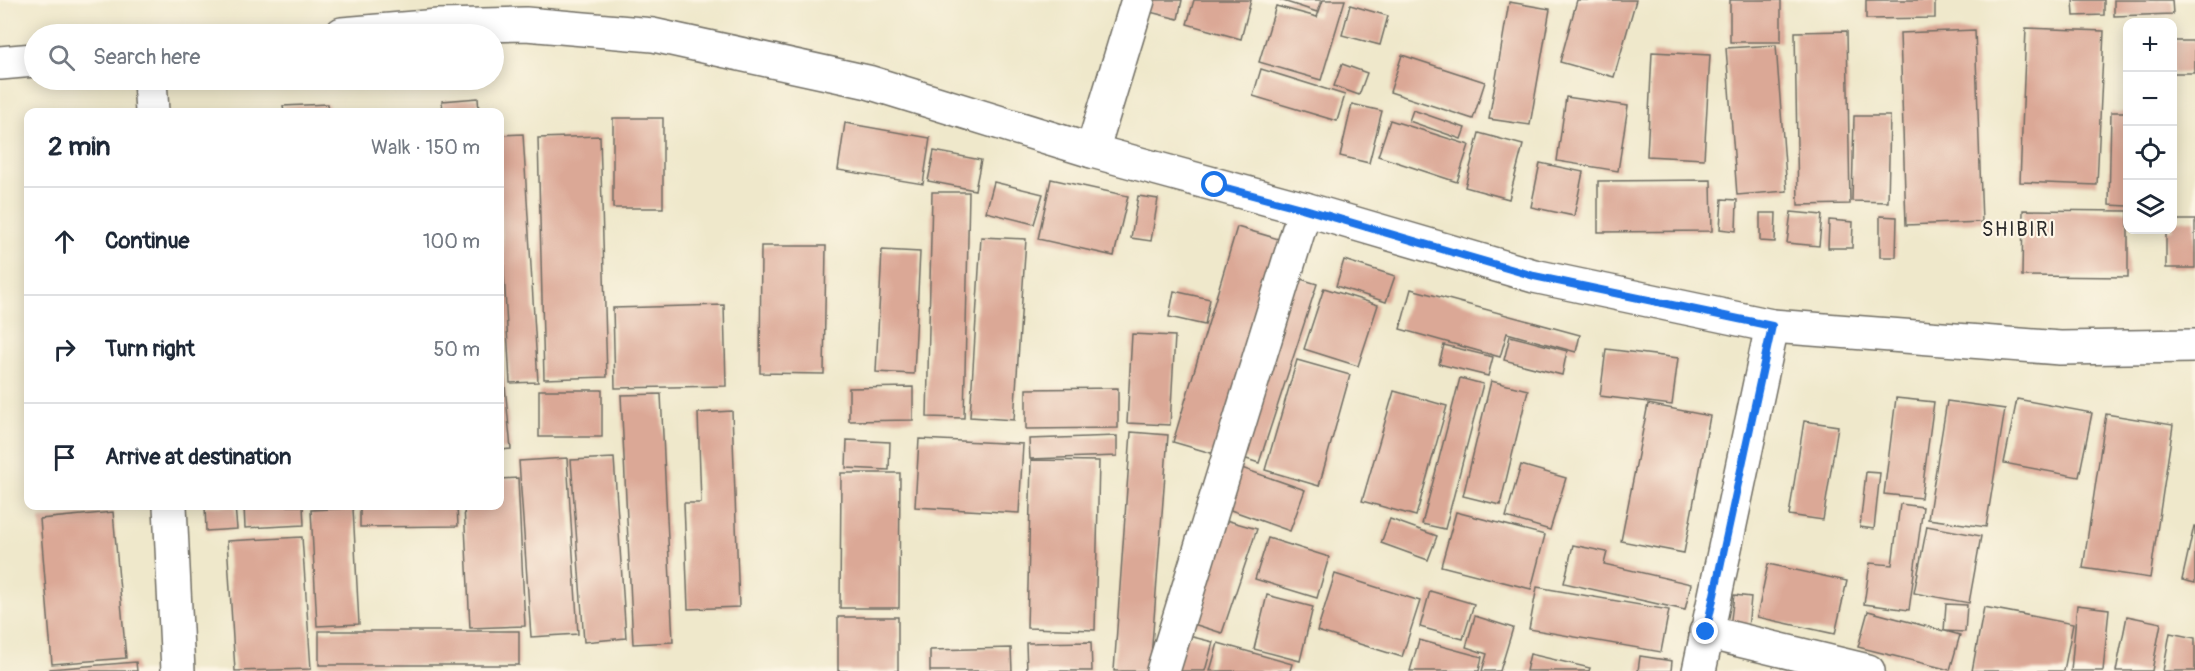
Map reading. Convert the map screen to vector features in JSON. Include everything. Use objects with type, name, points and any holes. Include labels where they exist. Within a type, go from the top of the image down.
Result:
[{"type":"main road","points":[[1092,151],[1138,0]]},
{"type":"main road","points":[[504,24],[526,24],[653,35],[868,82],[1092,151],[1305,209],[1534,276],[1772,326],[2060,348],[2195,346]]},
{"type":"main road","points":[[0,63],[24,61]]},
{"type":"main road","points":[[151,90],[152,108]]},
{"type":"main road","points":[[1163,671],[1305,209]]},
{"type":"main road","points":[[1699,671],[1772,326]]},
{"type":"main road","points":[[170,510],[177,671]]},
{"type":"main road","points":[[1706,632],[1869,671]]},
{"type":"building","points":[[1149,0],[1182,0],[1178,19],[1146,11]]},
{"type":"building","points":[[1194,0],[1251,0],[1241,39],[1187,24]]},
{"type":"building","points":[[1280,0],[1321,0],[1317,12]]},
{"type":"building","points":[[1323,0],[1345,0],[1321,80],[1259,62],[1276,6],[1317,17]]},
{"type":"building","points":[[1577,0],[1636,0],[1614,77],[1560,62]]},
{"type":"building","points":[[1730,0],[1781,0],[1781,42],[1730,42]]},
{"type":"building","points":[[1866,0],[1935,0],[1935,18],[1866,19]]},
{"type":"building","points":[[2073,0],[2104,0],[2104,15],[2074,16]]},
{"type":"building","points":[[2114,0],[2172,0],[2173,14],[2114,16]]},
{"type":"building","points":[[1509,2],[1550,9],[1530,125],[1489,119]]},
{"type":"building","points":[[1350,5],[1388,16],[1380,45],[1342,35]]},
{"type":"building","points":[[2026,28],[2104,31],[2097,185],[2020,182]]},
{"type":"building","points":[[1975,30],[1982,222],[1906,225],[1900,33]]},
{"type":"building","points":[[1847,31],[1850,204],[1798,205],[1795,32]]},
{"type":"building","points":[[2177,41],[2195,41],[2195,73],[2177,73]]},
{"type":"building","points":[[1776,45],[1787,191],[1737,195],[1726,48]]},
{"type":"building","points":[[1652,52],[1710,55],[1704,159],[1647,156]]},
{"type":"building","points":[[1402,55],[1485,82],[1473,119],[1390,92]]},
{"type":"building","points":[[1342,64],[1367,73],[1359,95],[1334,86]]},
{"type":"building","points":[[1261,69],[1345,95],[1337,121],[1253,96]]},
{"type":"building","points":[[1566,97],[1628,106],[1618,171],[1557,161]]},
{"type":"building","points":[[478,98],[479,108],[443,108],[442,101]]},
{"type":"building","points":[[328,104],[328,108],[283,108],[283,106]]},
{"type":"building","points":[[1352,104],[1382,111],[1369,163],[1340,156]]},
{"type":"building","points":[[1413,110],[1465,128],[1461,139],[1409,121]]},
{"type":"building","points":[[2111,112],[2123,112],[2123,206],[2109,205]]},
{"type":"building","points":[[1854,116],[1890,116],[1888,202],[1852,201]]},
{"type":"building","points":[[613,118],[663,118],[663,208],[613,208]]},
{"type":"building","points":[[1390,120],[1469,145],[1457,182],[1378,156]]},
{"type":"building","points":[[845,123],[930,138],[923,184],[838,170]]},
{"type":"building","points":[[1479,133],[1523,145],[1509,199],[1465,187]]},
{"type":"building","points":[[523,134],[538,382],[510,383],[504,273],[504,135]]},
{"type":"building","points":[[600,136],[607,377],[544,379],[538,138]]},
{"type":"building","points":[[934,151],[981,160],[975,190],[928,181]]},
{"type":"building","points":[[1540,163],[1583,172],[1574,216],[1531,207]]},
{"type":"building","points":[[1051,179],[1128,196],[1114,256],[1038,239]]},
{"type":"building","points":[[1711,180],[1712,231],[1598,232],[1598,181]]},
{"type":"building","points":[[994,182],[1043,194],[1034,224],[986,212]]},
{"type":"building","points":[[932,192],[969,192],[964,418],[927,417]]},
{"type":"building","points":[[1138,196],[1158,199],[1151,241],[1131,238]]},
{"type":"building","points":[[1722,199],[1737,200],[1736,231],[1720,229]]},
{"type":"building","points":[[2023,210],[2123,211],[2123,234],[2128,234],[2128,277],[2022,276]]},
{"type":"building","points":[[1791,212],[1822,215],[1819,246],[1787,243]]},
{"type":"building","points":[[1760,213],[1776,213],[1775,242],[1760,241]]},
{"type":"building","points":[[1880,216],[1897,217],[1896,257],[1880,257]]},
{"type":"building","points":[[1829,220],[1853,222],[1852,248],[1828,248]]},
{"type":"building","points":[[2177,220],[2195,220],[2195,268],[2166,268],[2166,234],[2177,234]]},
{"type":"building","points":[[1237,227],[1289,242],[1225,457],[1173,442]]},
{"type":"building","points":[[981,237],[1026,239],[1014,420],[970,417]]},
{"type":"building","points":[[761,246],[826,246],[824,374],[760,373]]},
{"type":"building","points":[[882,250],[920,252],[914,374],[876,372]]},
{"type":"building","points":[[1344,260],[1395,276],[1386,302],[1336,286]]},
{"type":"building","points":[[1291,276],[1317,284],[1259,463],[1234,455]]},
{"type":"building","points":[[1324,288],[1378,305],[1358,366],[1304,349]]},
{"type":"building","points":[[1411,289],[1580,335],[1576,352],[1507,333],[1500,357],[1400,329]]},
{"type":"building","points":[[1174,291],[1210,299],[1205,325],[1169,317]]},
{"type":"building","points":[[724,305],[726,386],[615,388],[613,308]]},
{"type":"building","points":[[1132,334],[1175,336],[1170,425],[1127,423]]},
{"type":"building","points":[[1510,336],[1567,351],[1562,375],[1504,360]]},
{"type":"building","points":[[1444,345],[1493,357],[1488,376],[1439,364]]},
{"type":"building","points":[[1606,349],[1678,358],[1672,405],[1600,396]]},
{"type":"building","points":[[1297,360],[1350,375],[1319,486],[1265,470]]},
{"type":"building","points":[[504,376],[511,449],[504,450]]},
{"type":"building","points":[[1460,378],[1483,384],[1445,529],[1422,524]]},
{"type":"building","points":[[1491,381],[1528,390],[1500,505],[1463,496]]},
{"type":"building","points":[[913,387],[913,420],[849,421],[849,388]]},
{"type":"building","points":[[1118,388],[1118,428],[1026,429],[1026,389]]},
{"type":"building","points":[[539,390],[602,390],[602,437],[539,437]]},
{"type":"building","points":[[1394,391],[1447,406],[1416,516],[1362,501]]},
{"type":"building","points":[[661,394],[673,642],[633,644],[621,395]]},
{"type":"building","points":[[1896,398],[1934,402],[1921,498],[1884,494]]},
{"type":"building","points":[[2017,399],[2092,413],[2079,477],[2004,463]]},
{"type":"building","points":[[1947,401],[2005,409],[1986,527],[1928,519]]},
{"type":"building","points":[[1648,404],[1710,416],[1684,553],[1621,541]]},
{"type":"building","points":[[732,411],[739,607],[688,609],[684,503],[701,503],[698,413]]},
{"type":"building","points":[[2106,414],[2173,425],[2150,578],[2083,568]]},
{"type":"building","points":[[1804,421],[1838,426],[1823,520],[1789,515]]},
{"type":"building","points":[[1131,432],[1168,435],[1150,671],[1114,671]]},
{"type":"building","points":[[1117,436],[1117,456],[1030,459],[1029,439]]},
{"type":"building","points":[[919,439],[1023,444],[1019,513],[915,507]]},
{"type":"building","points":[[847,440],[890,442],[889,470],[846,468]]},
{"type":"building","points":[[567,458],[578,634],[531,637],[519,461]]},
{"type":"building","points":[[614,458],[626,638],[584,642],[571,460]]},
{"type":"building","points":[[1031,460],[1099,461],[1095,630],[1027,628]]},
{"type":"building","points":[[1521,465],[1566,478],[1550,530],[1506,517]]},
{"type":"building","points":[[1236,466],[1305,490],[1290,531],[1222,507]]},
{"type":"building","points":[[1866,472],[1880,473],[1874,529],[1860,527]]},
{"type":"building","points":[[841,473],[900,473],[899,608],[840,608]]},
{"type":"building","points":[[518,478],[525,626],[470,628],[464,510],[504,510],[504,479]]},
{"type":"building","points":[[1900,504],[1923,507],[1909,610],[1864,604],[1870,563],[1892,565]]},
{"type":"building","points":[[205,510],[235,510],[237,529],[206,531]]},
{"type":"building","points":[[244,510],[303,510],[304,525],[245,528]]},
{"type":"building","points":[[311,510],[353,510],[359,624],[317,626]]},
{"type":"building","points":[[360,510],[457,510],[458,526],[360,527]]},
{"type":"building","points":[[113,512],[126,658],[52,664],[40,519]]},
{"type":"building","points":[[1456,512],[1545,535],[1531,589],[1441,566]]},
{"type":"building","points":[[1222,519],[1257,529],[1222,633],[1187,622]]},
{"type":"building","points":[[1390,519],[1437,536],[1428,560],[1381,543]]},
{"type":"building","points":[[1927,526],[1981,536],[1969,603],[1914,593]]},
{"type":"building","points":[[2195,526],[2195,583],[2182,580]]},
{"type":"building","points":[[302,537],[311,669],[235,671],[227,541]]},
{"type":"building","points":[[1268,538],[1329,557],[1317,598],[1255,579]]},
{"type":"building","points":[[1573,545],[1607,552],[1604,564],[1691,584],[1685,610],[1564,583]]},
{"type":"building","points":[[1768,564],[1847,581],[1835,634],[1757,617]]},
{"type":"building","points":[[1335,574],[1420,601],[1402,657],[1317,631]]},
{"type":"building","points":[[1537,587],[1669,610],[1661,652],[1529,629]]},
{"type":"building","points":[[1430,591],[1474,604],[1463,639],[1420,627]]},
{"type":"building","points":[[1267,595],[1313,607],[1300,661],[1254,649]]},
{"type":"building","points":[[1734,595],[1751,597],[1748,629],[1730,627]]},
{"type":"building","points":[[1946,604],[1967,605],[1965,632],[1945,631],[1960,635],[1950,670],[1858,647],[1868,611],[1944,631]]},
{"type":"building","points":[[2077,605],[2109,609],[2103,671],[2071,671]]},
{"type":"building","points":[[1984,607],[2073,624],[2064,671],[1972,671]]},
{"type":"building","points":[[1475,616],[1513,628],[1500,671],[1482,671],[1487,654],[1466,647]]},
{"type":"building","points":[[2127,616],[2161,623],[2152,671],[2116,671]]},
{"type":"building","points":[[838,617],[898,617],[898,671],[838,671]]},
{"type":"building","points":[[319,631],[519,631],[519,665],[319,665]]},
{"type":"building","points":[[2170,633],[2195,638],[2195,671],[2163,671]]},
{"type":"building","points":[[1185,635],[1213,642],[1205,671],[1176,671]]},
{"type":"building","points":[[1419,640],[1482,657],[1479,671],[1410,671]]},
{"type":"building","points":[[1091,642],[1092,671],[1027,671],[1026,643]]},
{"type":"building","points":[[1218,643],[1292,664],[1290,671],[1210,671]]},
{"type":"building","points":[[1011,648],[1012,671],[930,671],[930,650]]},
{"type":"building","points":[[1530,654],[1590,668],[1589,671],[1526,671]]},
{"type":"building","points":[[1640,656],[1672,661],[1671,671],[1638,671]]},
{"type":"building","points":[[136,662],[137,671],[50,671],[50,669]]},
{"type":"district","name":"SHIBIRI","points":[[2019,229]]},
{"type":"route","points":[[1215,185],[1534,276],[1772,326],[1706,632]]}]
